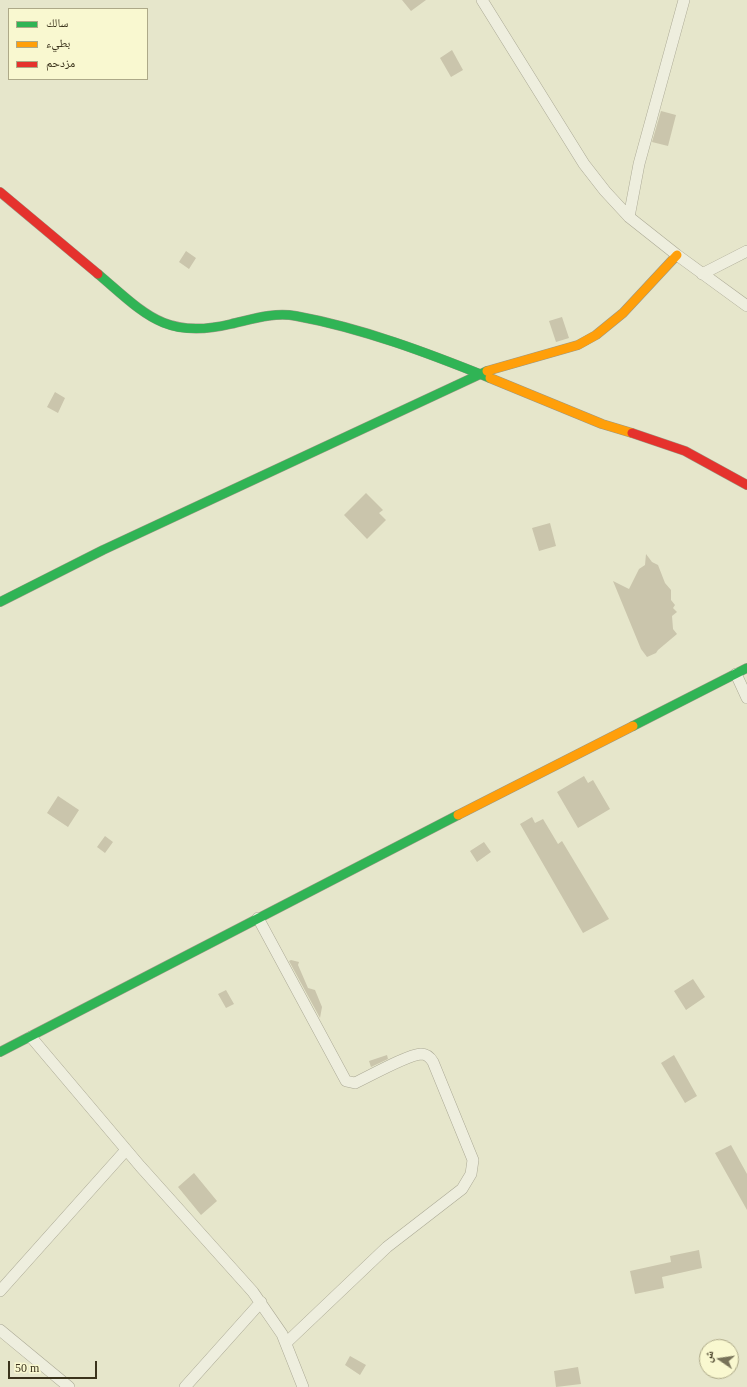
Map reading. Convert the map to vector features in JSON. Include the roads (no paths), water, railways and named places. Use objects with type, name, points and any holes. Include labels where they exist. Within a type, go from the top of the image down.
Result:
[{"type":"street","points":[[482,0],[584,164],[605,191],[629,217],[702,274],[747,306]]},
{"type":"street","points":[[629,217],[639,164],[684,0]]},
{"type":"street","points":[[0,192],[139,309],[168,326],[191,331],[209,329],[262,317],[293,316],[334,326],[450,361],[593,420],[685,451],[747,485]]},
{"type":"street","points":[[702,274],[747,251]]},
{"type":"street","points":[[0,602],[103,550],[480,374],[578,344],[596,335],[623,313],[677,255]]},
{"type":"street","points":[[0,1052],[258,918],[747,668]]},
{"type":"street","points":[[736,674],[747,698]]},
{"type":"street","points":[[258,918],[346,1081],[355,1083],[414,1056],[426,1055],[433,1062],[473,1160],[471,1174],[462,1189],[387,1247],[286,1343]]},
{"type":"street","points":[[31,1037],[126,1150],[261,1302],[276,1323],[286,1343],[303,1387]]},
{"type":"street","points":[[0,1291],[126,1150]]},
{"type":"street","points":[[185,1387],[261,1302]]},
{"type":"street","points":[[0,1330],[69,1387]]}]
